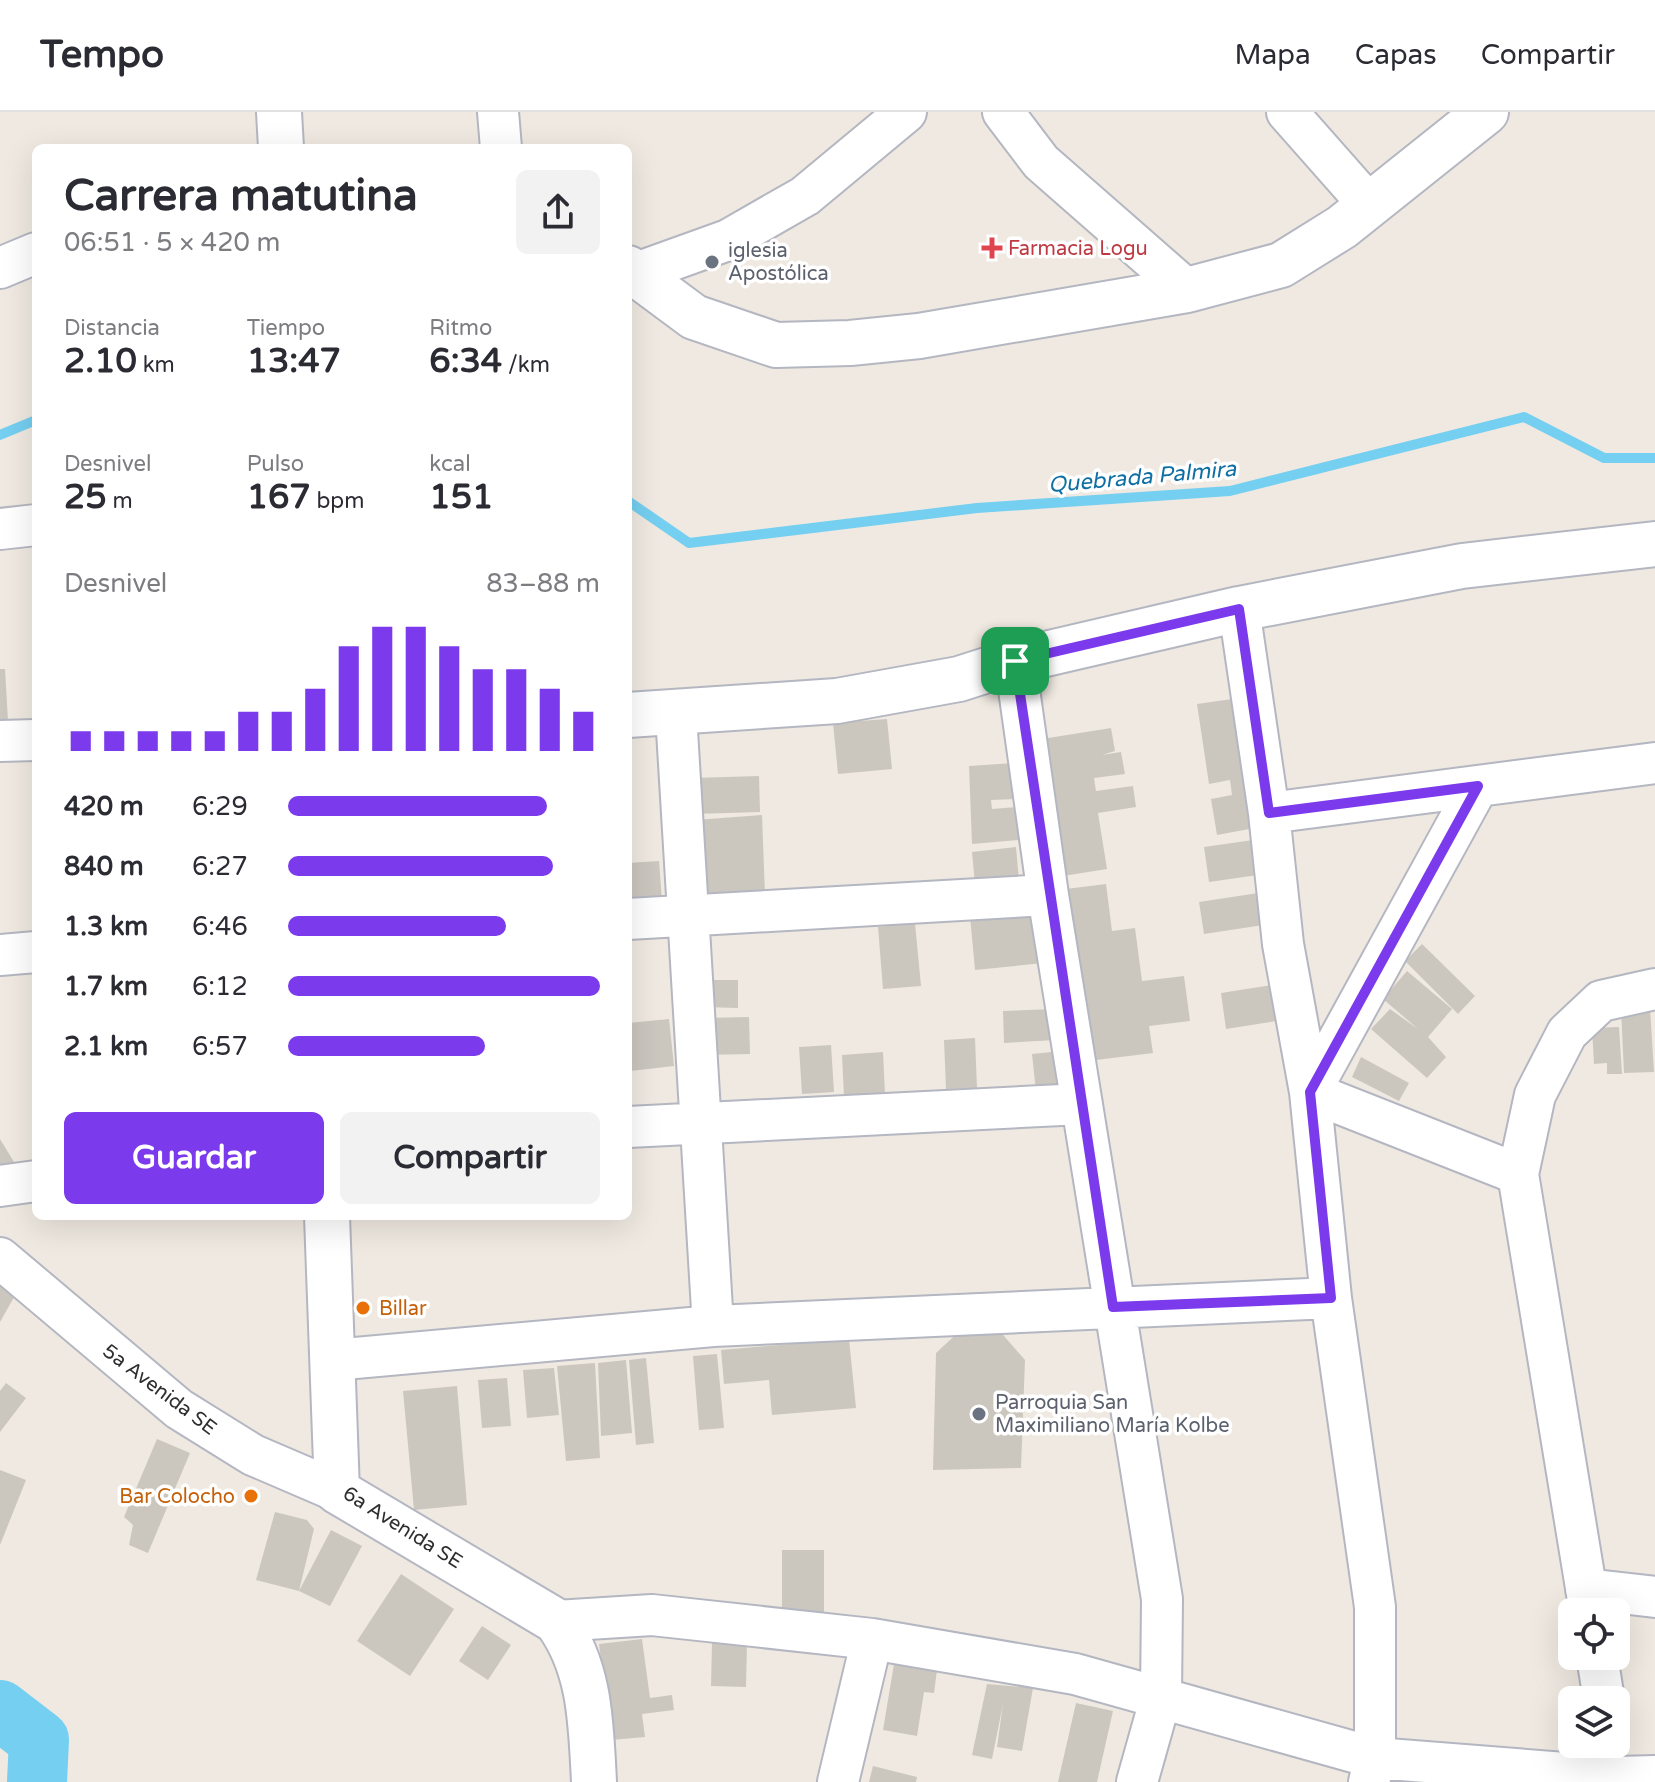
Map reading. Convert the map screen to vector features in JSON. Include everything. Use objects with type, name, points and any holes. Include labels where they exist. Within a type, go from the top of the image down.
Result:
[{"type":"street","points":[[279,112],[281,144]]},
{"type":"street","points":[[498,112],[501,144]]},
{"type":"street","points":[[633,270],[728,240],[805,196],[906,112]]},
{"type":"street","points":[[1003,112],[1041,162],[1187,290]]},
{"type":"street","points":[[1287,112],[1370,206]]},
{"type":"street","points":[[633,270],[694,317],[776,345],[919,336],[1187,290],[1281,265],[1370,206],[1486,112]]},
{"type":"street","points":[[0,268],[32,255]]},
{"type":"street","points":[[0,529],[32,525]]},
{"type":"street","points":[[632,715],[837,701],[959,679],[1015,661],[1239,609],[1462,566],[1655,544]]},
{"type":"street","points":[[1239,609],[1269,813],[1283,944],[1310,1092],[1331,1298],[1375,1607],[1372,1770]]},
{"type":"street","points":[[1015,661],[1048,895],[1162,1599],[1161,1697],[1137,1782]]},
{"type":"street","points":[[676,714],[713,1326]]},
{"type":"street","points":[[0,741],[32,740]]},
{"type":"street","points":[[1269,813],[1655,763]]},
{"type":"street","points":[[1310,1092],[1478,786]]},
{"type":"street","points":[[632,919],[1048,895]]},
{"type":"street","points":[[0,955],[32,952]]},
{"type":"street","points":[[1588,1598],[1518,1174],[1535,1095],[1567,1033],[1601,1001],[1655,989]]},
{"type":"street","points":[[1310,1092],[1518,1174]]},
{"type":"street","points":[[632,1127],[1082,1104]]},
{"type":"street","points":[[0,1186],[32,1182]]},
{"type":"street","name":"6a Avenida SE","points":[[327,1220],[337,1491],[556,1621],[574,1645],[591,1715],[594,1782]]},
{"type":"street","name":"5a Avenida SE","points":[[0,1258],[179,1409],[253,1455],[337,1491]]},
{"type":"street","points":[[333,1360],[713,1326],[1331,1298]]},
{"type":"street","points":[[1630,1598],[1655,1597]]},
{"type":"street","points":[[556,1621],[652,1615],[872,1639],[1075,1674],[1161,1697],[1372,1770],[1628,1766]]},
{"type":"street","points":[[838,1782],[872,1639]]},
{"type":"building","points":[[0,669],[5,669],[8,721],[0,721]]},
{"type":"building","points":[[1239,698],[1260,827],[1217,835],[1211,799],[1232,795],[1230,780],[1209,784],[1197,704]]},
{"type":"building","points":[[887,719],[892,769],[838,774],[833,723]]},
{"type":"building","points":[[1111,728],[1115,751],[1102,755],[1121,752],[1125,774],[1094,778],[1096,791],[1133,786],[1136,807],[1098,813],[1107,869],[1063,876],[1042,739]]},
{"type":"building","points":[[1014,763],[1016,799],[991,800],[992,809],[1017,807],[1019,840],[972,844],[969,766]]},
{"type":"building","points":[[759,776],[760,812],[694,814],[693,778]]},
{"type":"building","points":[[762,815],[765,895],[700,899],[695,820]]},
{"type":"building","points":[[1253,840],[1258,875],[1209,882],[1204,847]]},
{"type":"building","points":[[1016,847],[1019,880],[975,884],[972,852]]},
{"type":"building","points":[[659,861],[662,901],[632,904],[632,863]]},
{"type":"building","points":[[1106,884],[1112,931],[1135,928],[1142,981],[1184,976],[1190,1021],[1149,1026],[1153,1053],[1088,1061],[1066,889]]},
{"type":"building","points":[[1265,892],[1270,924],[1204,934],[1199,902]]},
{"type":"building","points":[[1038,909],[1044,963],[975,970],[970,916]]},
{"type":"building","points":[[915,923],[921,986],[883,989],[878,927]]},
{"type":"building","points":[[1422,944],[1475,996],[1458,1014],[1405,961]]},
{"type":"building","points":[[1407,971],[1452,1009],[1428,1037],[1446,1057],[1427,1078],[1371,1029],[1390,1009],[1418,1029],[1383,999]]},
{"type":"building","points":[[703,980],[738,980],[738,1008],[702,1007]]},
{"type":"building","points":[[1278,984],[1283,1020],[1226,1029],[1221,993]]},
{"type":"building","points":[[1650,1008],[1654,1072],[1624,1073],[1621,1009]]},
{"type":"building","points":[[1053,1009],[1055,1040],[1004,1043],[1003,1011]]},
{"type":"building","points":[[749,1017],[750,1054],[705,1055],[705,1018]]},
{"type":"building","points":[[669,1019],[674,1066],[632,1071],[632,1023]]},
{"type":"building","points":[[1619,1027],[1622,1074],[1607,1074],[1607,1063],[1594,1064],[1592,1028]]},
{"type":"building","points":[[975,1038],[977,1088],[946,1089],[944,1040]]},
{"type":"building","points":[[831,1045],[834,1092],[802,1094],[799,1047]]},
{"type":"building","points":[[1062,1051],[1065,1089],[1036,1092],[1032,1054]]},
{"type":"building","points":[[883,1052],[885,1094],[844,1096],[842,1055]]},
{"type":"building","points":[[1361,1057],[1409,1083],[1399,1101],[1352,1077]]},
{"type":"building","points":[[0,1139],[14,1162],[0,1171]]},
{"type":"building","points":[[0,1283],[17,1292],[0,1322]]},
{"type":"building","name":"Parroquia San Maximiliano María Kolbe","points":[[964,1327],[997,1328],[1025,1360],[1021,1468],[933,1470],[936,1353]]},
{"type":"building","points":[[849,1339],[856,1408],[772,1415],[769,1380],[724,1384],[721,1350]]},
{"type":"building","points":[[717,1354],[724,1428],[699,1430],[693,1356]]},
{"type":"building","points":[[646,1358],[654,1443],[636,1445],[629,1360]]},
{"type":"building","points":[[626,1360],[632,1433],[601,1436],[598,1363]]},
{"type":"building","points":[[595,1363],[600,1458],[566,1461],[557,1366]]},
{"type":"building","points":[[554,1368],[559,1415],[527,1418],[523,1370]]},
{"type":"building","points":[[507,1378],[511,1426],[482,1428],[478,1380]]},
{"type":"building","points":[[6,1383],[26,1398],[0,1432],[0,1391]]},
{"type":"building","points":[[457,1386],[467,1505],[414,1510],[403,1391]]},
{"type":"building","points":[[157,1439],[190,1453],[148,1553],[129,1545],[133,1525],[124,1517]]},
{"type":"building","points":[[0,1470],[26,1480],[0,1545]]},
{"type":"building","points":[[275,1512],[307,1520],[314,1529],[299,1591],[256,1580]]},
{"type":"building","points":[[331,1530],[362,1546],[330,1606],[299,1591]]},
{"type":"building","points":[[782,1550],[824,1550],[824,1613],[782,1613]]},
{"type":"building","points":[[401,1574],[454,1609],[410,1676],[357,1641]]},
{"type":"building","points":[[482,1626],[511,1645],[488,1680],[459,1661]]},
{"type":"building","points":[[642,1639],[650,1698],[672,1695],[674,1710],[642,1714],[645,1737],[611,1740],[599,1644]]},
{"type":"building","points":[[712,1643],[747,1643],[746,1687],[711,1686]]},
{"type":"building","points":[[894,1664],[937,1670],[934,1693],[924,1692],[917,1736],[883,1730]]},
{"type":"building","points":[[987,1684],[1033,1688],[1022,1751],[997,1747],[1003,1704],[992,1759],[972,1755]]},
{"type":"building","points":[[1076,1703],[1113,1711],[1097,1782],[1058,1782]]},
{"type":"building","points":[[873,1766],[917,1777],[916,1782],[869,1782]]},
{"type":"waterway","name":"Quebrada Palmira","points":[[632,504],[689,543],[977,508],[1230,491],[1524,417],[1604,458],[1655,458]]},
{"type":"waterway","name":"Quebrada Palmira","points":[[0,435],[32,422]]},
{"type":"waterway","points":[[0,1710],[39,1740],[37,1782]]},
{"type":"place","name":"Farmacia Logu","points":[[992,248]]},
{"type":"place","name":"iglesia Apostólica","points":[[712,262]]},
{"type":"place","name":"Billar","points":[[363,1308]]},
{"type":"place","name":"Parroquia San Maximiliano María Kolbe","points":[[979,1414]]},
{"type":"place","name":"Bar Colocho","points":[[251,1496]]},
{"type":"route","points":[[1239,609],[1269,813],[1478,786],[1310,1092],[1331,1298],[1113,1307],[1048,895],[1015,661],[1239,609]]}]
